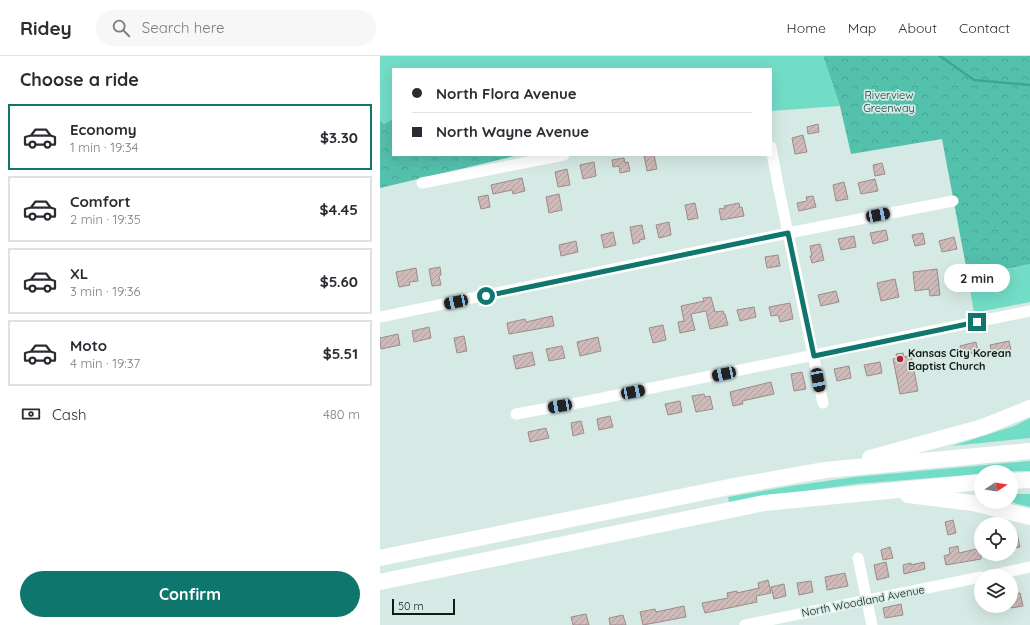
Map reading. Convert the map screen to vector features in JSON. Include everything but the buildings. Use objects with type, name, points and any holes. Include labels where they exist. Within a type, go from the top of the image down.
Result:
[{"type":"highway","points":[[824,470],[970,431],[1006,419],[1030,408]]},
{"type":"highway","points":[[380,558],[721,488],[824,470],[1030,451]]},
{"type":"highway","points":[[1018,481],[1030,480]]},
{"type":"highway","points":[[380,582],[764,503],[974,483]]},
{"type":"highway","points":[[887,490],[911,496],[973,503],[1030,517]]},
{"type":"street","points":[[772,153],[823,403]]},
{"type":"street","points":[[422,183],[559,156]]},
{"type":"street","points":[[380,317],[788,233],[953,201]]},
{"type":"street","points":[[516,414],[596,400],[1029,315]]},
{"type":"street","points":[[858,558],[872,625]]},
{"type":"street","points":[[1018,570],[1030,567]]},
{"type":"street","name":"North Woodland Avenue","points":[[753,624],[974,578]]},
{"type":"green space","points":[[380,56],[823,56],[840,106],[772,111],[772,68],[392,68],[392,120],[384,124],[380,120]]},
{"type":"green space","name":"Riverview Greenway","points":[[823,56],[1030,56],[1030,264],[968,277],[942,139],[851,154],[840,106]]},
{"type":"green space","points":[[380,120],[384,124],[392,120],[392,156],[515,156],[380,188]]},
{"type":"green space","points":[[1030,264],[1030,302],[974,313],[968,277]]},
{"type":"green space","points":[[1030,418],[1030,438],[952,446],[1014,426]]},
{"type":"green space","points":[[1030,461],[1030,471],[1018,471],[1018,465],[986,465]]},
{"type":"green space","points":[[974,466],[974,475],[856,484],[729,502],[728,497],[791,486],[854,477]]},
{"type":"green space","points":[[1018,494],[1030,494],[1030,507],[1018,504]]},
{"type":"waterway","points":[[940,56],[974,80],[1030,85]]},
{"type":"place","name":"Kansas City Korean Baptist Church","points":[[900,359]]},
{"type":"route","points":[[486,296],[788,233],[814,356],[977,322]]}]
